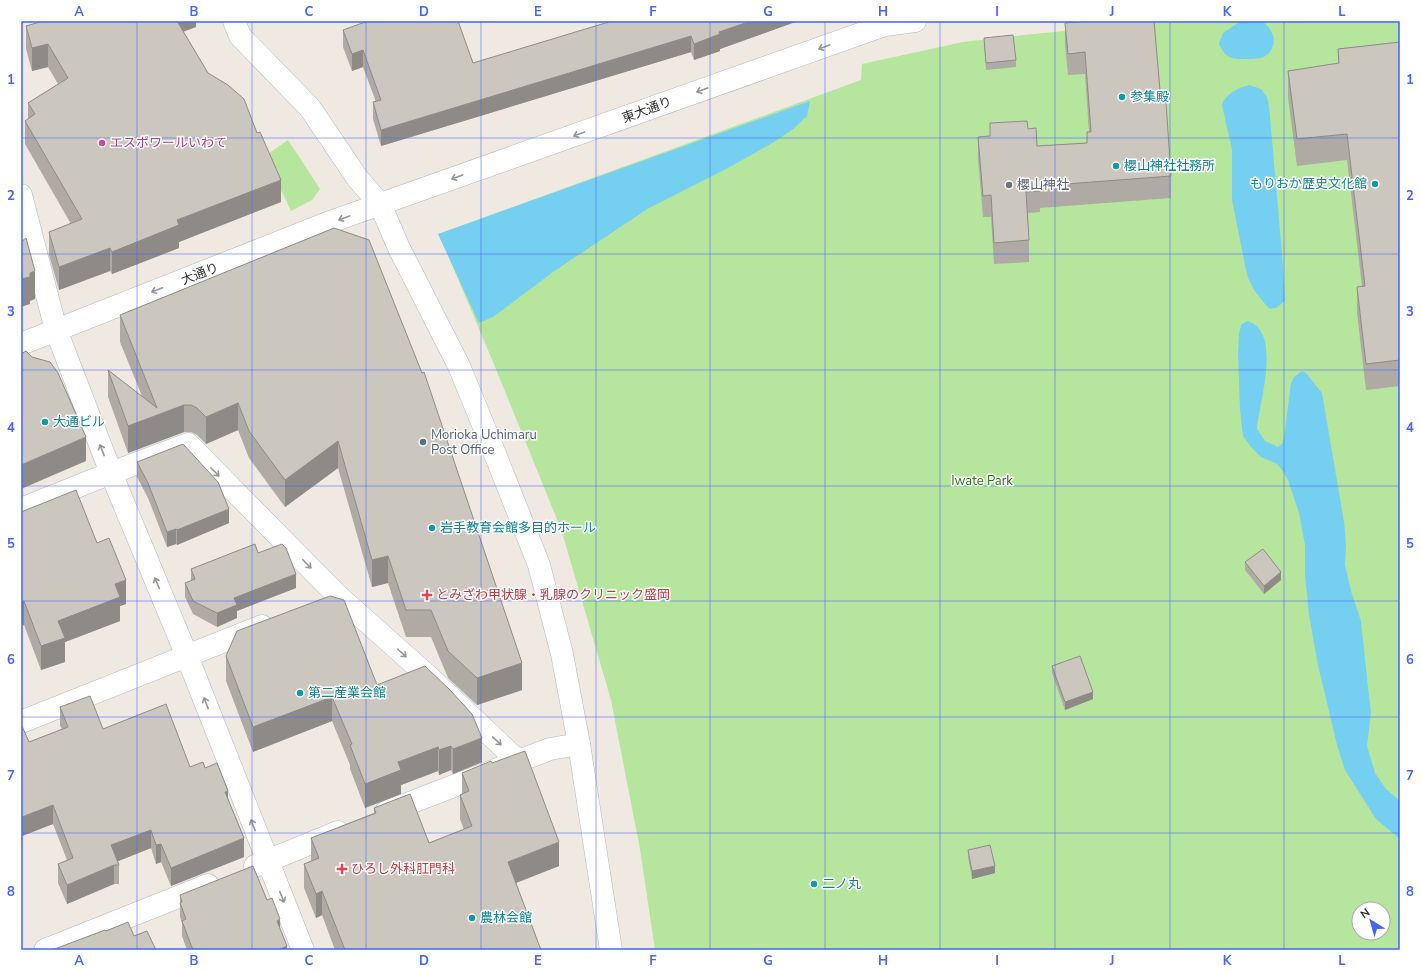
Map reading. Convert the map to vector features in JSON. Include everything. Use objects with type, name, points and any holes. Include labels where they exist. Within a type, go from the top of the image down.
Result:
[{"type":"street","points":[[234,21],[240,36],[310,108],[358,179],[380,204],[399,248],[459,366],[539,565],[562,654],[579,744],[611,950]]},
{"type":"street","name":"東大通り","points":[[380,204],[854,28],[885,23],[915,21]]},
{"type":"street","points":[[21,195],[56,330],[111,473],[188,656],[303,950]]},
{"type":"street","name":"大通り","points":[[21,344],[380,204]]},
{"type":"street","points":[[21,327],[31,331],[56,330]]},
{"type":"street","points":[[21,510],[111,473],[188,444],[337,595],[429,677],[518,761]]},
{"type":"street","points":[[316,604],[337,595]]},
{"type":"street","points":[[21,722],[280,618]]},
{"type":"street","points":[[45,950],[518,761],[550,749],[579,744]]},
{"type":"green space","name":"Iwate Park","points":[[1174,21],[1400,21],[1400,950],[655,950],[640,849],[611,700],[561,529],[439,234],[861,80],[862,64],[963,42]]},
{"type":"green space","points":[[288,140],[320,189],[312,200],[291,211],[265,156]]},
{"type":"water","points":[[1241,21],[1259,21],[1266,24],[1272,33],[1274,41],[1268,54],[1261,58],[1237,59],[1228,56],[1223,51],[1219,43],[1223,33]]},
{"type":"water","points":[[1249,85],[1261,89],[1267,97],[1269,106],[1285,301],[1276,308],[1270,309],[1254,290],[1248,278],[1232,200],[1232,150],[1222,105],[1232,92]]},
{"type":"water","points":[[810,101],[807,116],[793,129],[774,142],[726,169],[649,208],[553,272],[493,317],[479,323],[438,234]]},
{"type":"water","points":[[1247,321],[1258,327],[1264,338],[1267,353],[1264,386],[1257,429],[1265,441],[1278,447],[1282,444],[1291,383],[1294,377],[1302,371],[1306,373],[1322,393],[1344,522],[1346,544],[1345,565],[1351,591],[1361,621],[1371,712],[1367,746],[1375,773],[1386,789],[1400,801],[1400,839],[1376,819],[1345,770],[1337,745],[1318,665],[1309,615],[1305,574],[1305,545],[1299,513],[1288,480],[1282,470],[1277,464],[1261,457],[1243,436],[1240,409],[1238,353],[1241,325]]},
{"type":"building","points":[[43,21],[177,21],[208,73],[228,85],[244,99],[257,133],[260,132],[281,180],[177,220],[179,225],[112,252],[110,248],[59,267],[49,232],[82,219],[25,121],[35,114],[28,103],[68,78],[48,44],[32,48],[26,26]]},
{"type":"building","points":[[368,21],[458,21],[473,63],[612,21],[751,21],[719,32],[720,34],[694,44],[691,36],[381,130],[373,102],[381,100],[363,50],[352,54],[343,30]]},
{"type":"building","points":[[1090,21],[1154,21],[1161,102],[1166,102],[1171,176],[1040,186],[1040,191],[1026,192],[1029,240],[994,243],[991,195],[983,196],[978,137],[990,136],[990,123],[1027,121],[1028,129],[1036,128],[1037,146],[1087,143],[1087,132],[1091,132],[1085,52],[1068,54],[1065,23]]},
{"type":"building","points":[[1013,35],[1016,60],[986,63],[984,38]]},
{"type":"building","points":[[1400,42],[1400,360],[1366,364],[1357,287],[1365,286],[1347,134],[1297,139],[1288,71],[1339,63],[1338,49]]},
{"type":"building","points":[[334,228],[369,240],[422,373],[424,372],[522,663],[477,678],[448,651],[431,610],[406,610],[388,556],[372,560],[338,441],[285,480],[249,431],[238,403],[206,417],[197,408],[191,405],[184,405],[128,426],[108,370],[157,408],[120,315]]},
{"type":"building","points":[[26,238],[35,271],[30,273],[30,277],[21,279],[21,242]]},
{"type":"building","name":"大通ビル","points":[[26,351],[32,357],[50,362],[58,373],[86,437],[21,465],[21,354]]},
{"type":"building","points":[[183,444],[218,482],[229,509],[177,530],[167,532],[148,483],[137,462]]},
{"type":"building","points":[[76,490],[97,543],[109,538],[126,580],[115,584],[120,597],[58,621],[65,638],[41,646],[24,601],[21,602],[21,512]]},
{"type":"building","points":[[255,544],[258,553],[282,544],[286,548],[296,574],[234,598],[237,605],[217,613],[193,601],[185,583],[195,579],[191,569]]},
{"type":"building","points":[[1263,549],[1281,572],[1264,586],[1245,562]]},
{"type":"building","points":[[330,596],[344,600],[377,685],[425,666],[472,714],[482,738],[453,749],[451,746],[439,750],[438,747],[398,762],[401,770],[365,784],[350,745],[352,744],[332,697],[253,727],[226,656],[237,631]]},
{"type":"building","points":[[1080,656],[1093,692],[1065,702],[1052,666]]},
{"type":"building","points":[[90,696],[103,729],[166,704],[190,767],[203,762],[205,768],[217,763],[228,791],[225,792],[244,838],[171,868],[161,844],[156,845],[151,830],[111,845],[119,865],[114,865],[67,885],[58,864],[73,858],[53,805],[22,817],[21,814],[21,726],[29,742],[68,727],[60,707]]},
{"type":"building","points":[[525,751],[559,842],[508,862],[541,950],[345,950],[322,891],[316,894],[304,864],[319,858],[311,838],[376,813],[374,808],[410,794],[429,843],[472,826],[460,795],[469,791],[462,773],[491,761],[492,763]]},
{"type":"building","points":[[990,845],[995,866],[972,871],[968,850]]},
{"type":"building","points":[[253,866],[267,900],[272,898],[280,919],[277,921],[287,946],[278,950],[193,950],[182,921],[186,919],[180,903],[182,902],[180,895]]},
{"type":"building","points":[[128,922],[134,936],[147,931],[156,950],[52,950],[105,930],[106,931]]},
{"type":"place","name":"参集殿","points":[[1122,97]]},
{"type":"place","name":"エスポワールいわて","points":[[102,143]]},
{"type":"place","name":"櫻山神社社務所","points":[[1116,166]]},
{"type":"place","name":"もりおか歴史文化館","points":[[1375,184]]},
{"type":"place","name":"櫻山神社","points":[[1009,185]]},
{"type":"place","name":"大通ビル","points":[[45,422]]},
{"type":"place","name":"Morioka Uchimaru Post Office","points":[[423,442]]},
{"type":"place","name":"岩手教育会館多目的ホール","points":[[432,528]]},
{"type":"place","name":"とみざわ甲状腺・乳腺のクリニック盛岡","points":[[427,595]]},
{"type":"place","name":"第二産業会館","points":[[300,693]]},
{"type":"place","name":"ひろし外科肛門科","points":[[342,869]]},
{"type":"place","name":"二ノ丸","points":[[814,884]]},
{"type":"place","name":"農林会館","points":[[472,918]]}]
